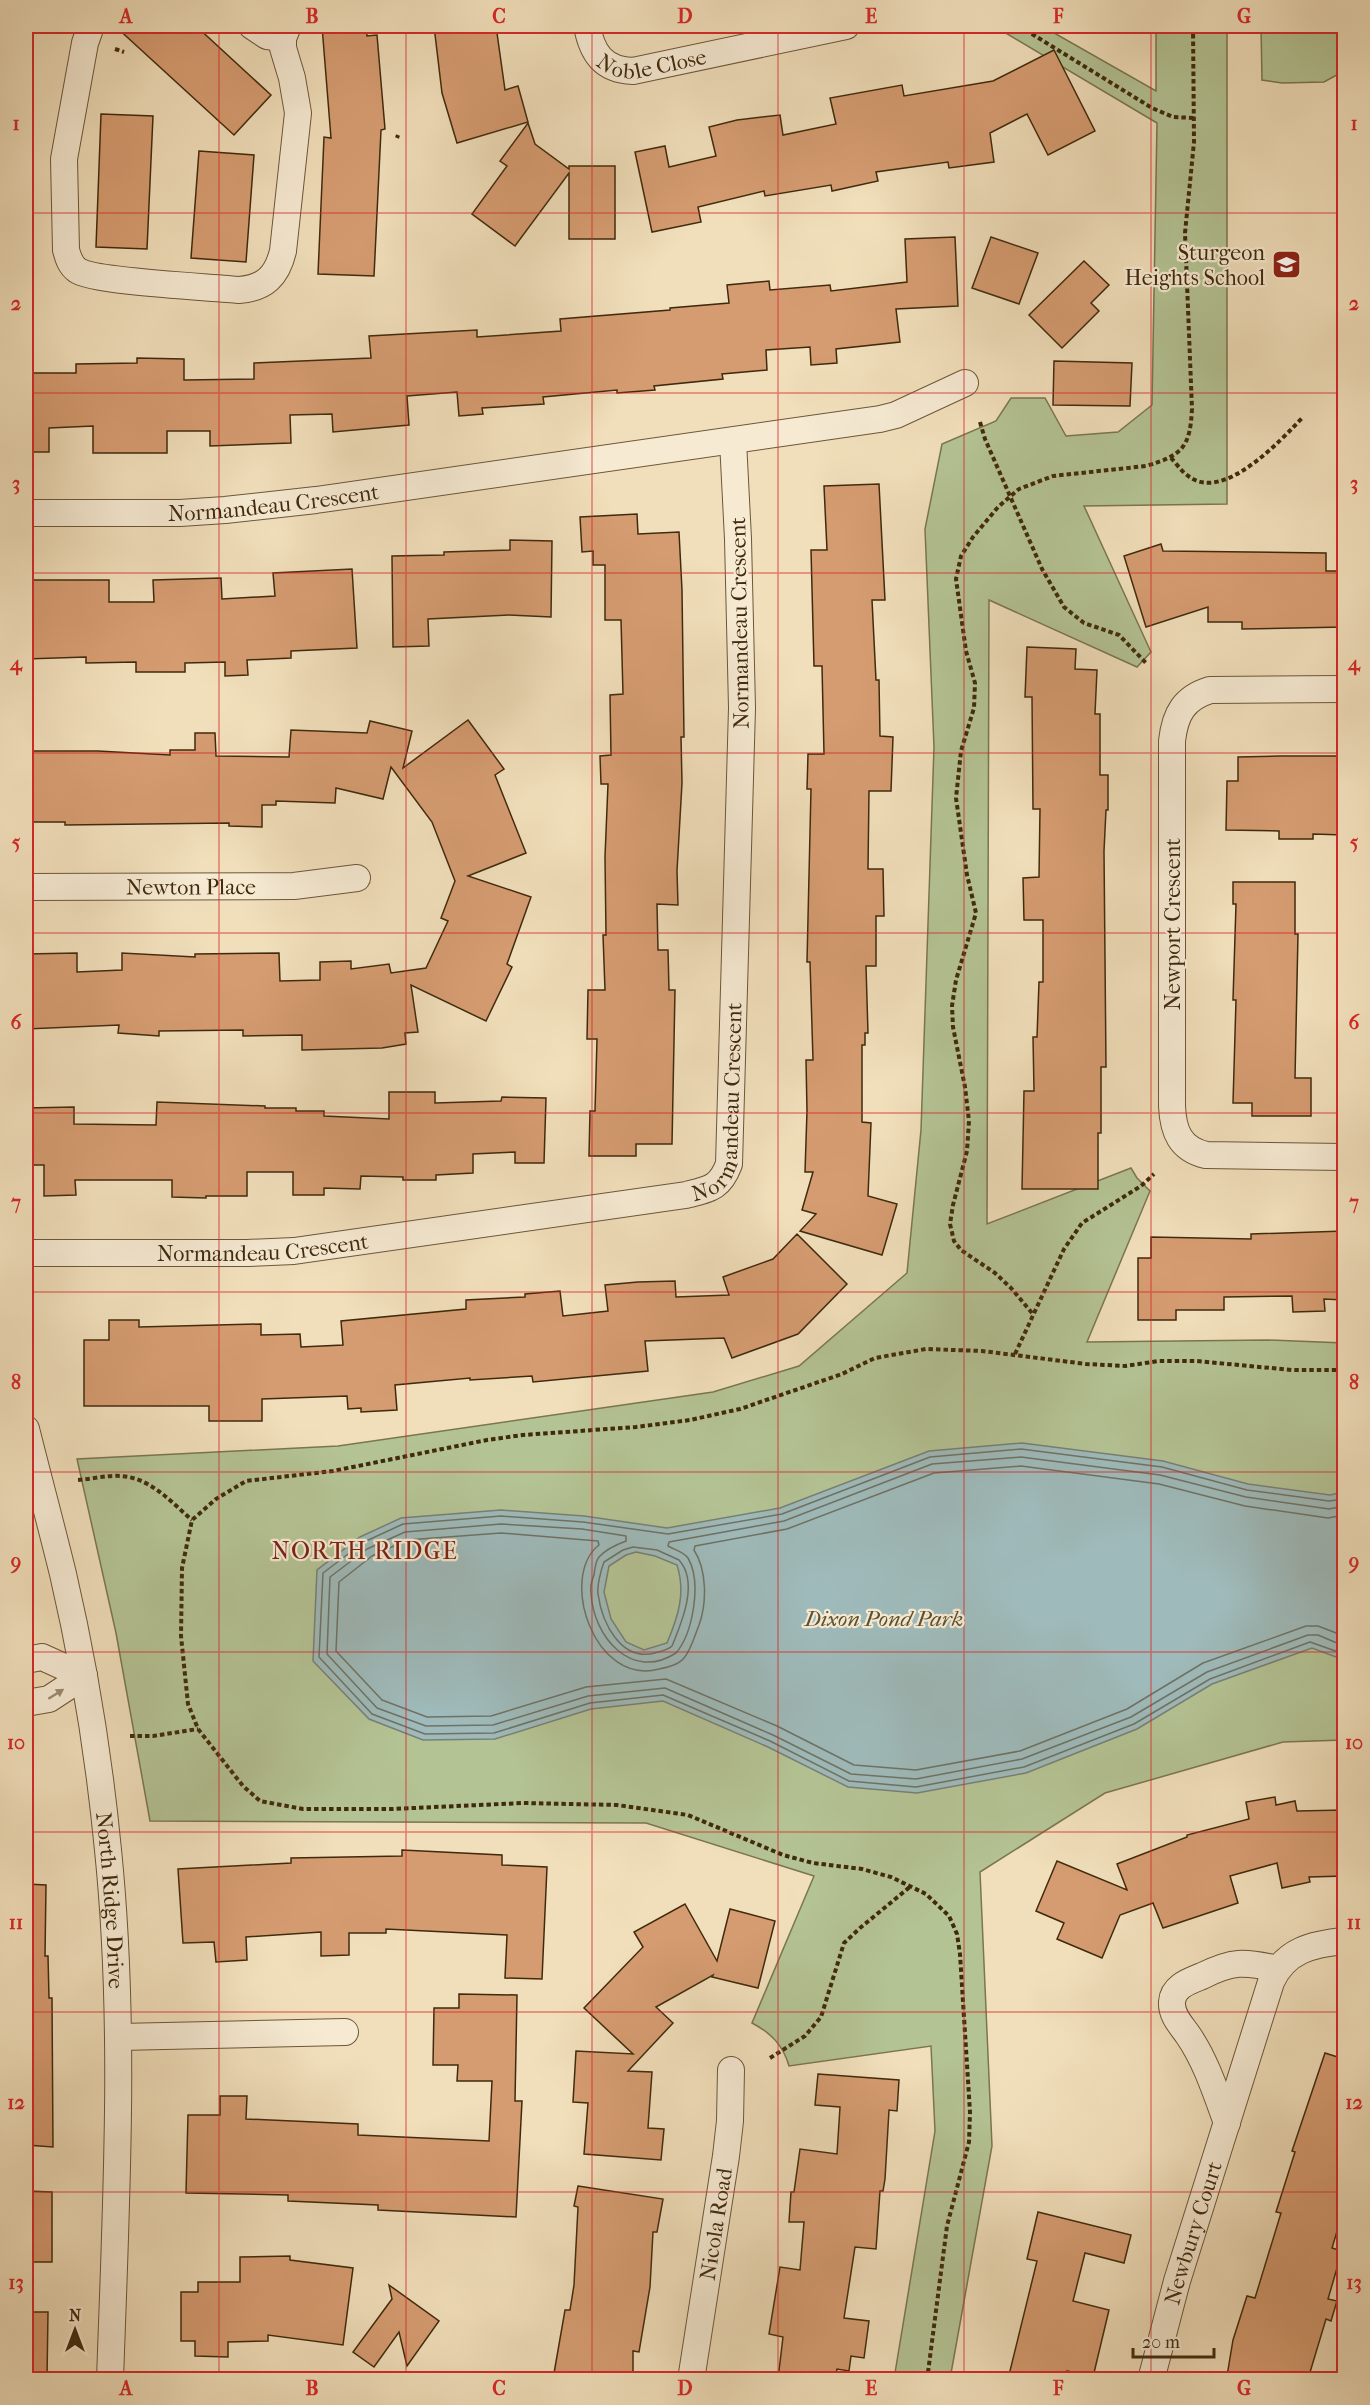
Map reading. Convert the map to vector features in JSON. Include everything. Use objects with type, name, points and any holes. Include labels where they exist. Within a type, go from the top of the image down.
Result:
[{"type":"street","points":[[91,26],[85,43],[64,159],[66,250],[70,261],[77,271],[102,278],[239,290],[251,289],[272,276],[279,266],[283,251],[298,113],[286,32],[267,36],[252,26]]},
{"type":"street","name":"Noble Close","points":[[587,26],[592,47],[599,57],[609,65],[633,71],[846,26]]},
{"type":"street","name":"Normandeau Crescent","points":[[26,513],[151,513],[225,510],[316,500],[888,417],[965,382]]},
{"type":"street","name":"Normandeau Crescent","points":[[26,1253],[294,1251],[686,1196],[709,1190],[722,1180],[729,1164],[742,708],[733,441]]},
{"type":"street","name":"Newport Crescent","points":[[1344,688],[1210,690],[1186,702],[1177,716],[1172,741],[1172,1106],[1173,1126],[1177,1135],[1183,1144],[1195,1152],[1206,1155],[1344,1157]]},
{"type":"street","name":"Newton Place","points":[[26,887],[294,886],[357,878]]},
{"type":"street","name":"North Ridge Drive","points":[[26,1429],[63,1574],[84,1676],[108,1849],[119,2037],[119,2108],[110,2379]]},
{"type":"street","points":[[26,1660],[42,1658],[84,1676]]},
{"type":"street","points":[[26,1703],[49,1700],[84,1676]]},
{"type":"street","name":"Newbury Court","points":[[1151,2379],[1177,2281],[1265,1994],[1277,1969],[1292,1954],[1321,1943],[1344,1941]]},
{"type":"street","points":[[1227,2123],[1201,2055],[1176,2019],[1172,2002],[1174,1994],[1183,1985],[1228,1965],[1243,1962],[1277,1969]]},
{"type":"street","points":[[119,2037],[345,2032]]},
{"type":"street","name":"Nicola Road","points":[[691,2379],[726,2156],[730,2121],[731,2070]]},
{"type":"path","points":[[1019,26],[1152,108],[1173,117],[1194,118]]},
{"type":"path","points":[[1032,1313],[1003,1280],[961,1250],[954,1241],[950,1224],[967,1151],[969,1121],[951,1006],[976,913],[967,875],[956,798],[961,751],[974,708],[975,683],[966,651],[956,579],[962,556],[973,537],[1019,489],[1042,479],[1146,466],[1171,458],[1185,446],[1191,424],[1185,233],[1194,118],[1193,26]]},
{"type":"path","points":[[115,49],[124,52]]},
{"type":"path","points":[[1171,458],[1187,476],[1194,480],[1215,483],[1233,477],[1246,468],[1284,438],[1303,417]]},
{"type":"path","points":[[980,422],[984,440],[1052,590],[1064,608],[1084,623],[1119,635],[1146,663]]},
{"type":"path","points":[[1015,1354],[1032,1313],[1064,1249],[1082,1223],[1141,1186],[1154,1174]]},
{"type":"path","points":[[927,2379],[948,2226],[969,2142],[970,2112],[957,1934],[949,1916],[926,1894],[891,1877],[862,1869],[813,1863],[783,1855],[688,1815],[660,1809],[617,1805],[523,1803],[392,1809],[303,1809],[277,1806],[260,1801],[243,1786],[198,1729],[188,1704],[181,1636],[182,1569],[192,1520],[216,1499],[246,1481],[333,1471],[523,1435],[636,1427],[690,1420],[740,1409],[842,1374],[875,1358],[926,1349],[1015,1354],[1086,1364],[1125,1366],[1160,1361],[1196,1361],[1292,1370],[1344,1370]]},
{"type":"path","points":[[78,1480],[119,1476],[135,1478],[152,1486],[192,1520]]},
{"type":"path","points":[[130,1736],[153,1736],[198,1729]]},
{"type":"path","points":[[770,2058],[805,2036],[821,2017],[844,1943],[911,1886]]},
{"type":"green space","name":"Dixon Pond Park","points":[[1001,26],[1042,26],[1156,91],[1156,26],[1227,26],[1227,504],[1084,506],[1151,652],[1137,667],[989,600],[987,1224],[1131,1168],[1150,1191],[1087,1342],[1268,1340],[1344,1343],[1344,1740],[1283,1742],[1105,1793],[980,1872],[992,2146],[950,2379],[894,2379],[935,2131],[931,2046],[789,2066],[775,2040],[752,2023],[814,1876],[646,1823],[150,1821],[116,1633],[77,1459],[338,1446],[713,1392],[799,1366],[907,1273],[921,1130],[934,747],[925,529],[942,444],[996,421],[1011,398],[1045,398],[1066,436],[1118,432],[1152,405],[1157,123],[999,29]]},
{"type":"green space","points":[[1261,26],[1344,26],[1344,71],[1324,82],[1282,83],[1262,80]]},
{"type":"water","points":[[1022,1443],[1163,1461],[1248,1484],[1330,1495],[1344,1492],[1344,1660],[1312,1648],[1212,1684],[1137,1729],[1026,1773],[917,1793],[848,1787],[768,1747],[663,1701],[591,1709],[495,1739],[423,1740],[369,1719],[313,1661],[317,1570],[360,1537],[401,1518],[501,1510],[584,1516],[667,1528],[780,1508],[929,1451]],"holes":[[[636,1552],[655,1556],[677,1565],[681,1595],[667,1643],[644,1650],[626,1642],[611,1619],[604,1592],[609,1566],[626,1555]]]},
{"type":"building","points":[[115,26],[196,26],[271,95],[234,135]]},
{"type":"building","points":[[322,26],[366,26],[367,36],[377,35],[385,129],[381,130],[374,276],[318,274],[324,137],[331,138]]},
{"type":"building","points":[[434,26],[496,26],[505,90],[518,86],[528,122],[457,143],[442,93]]},
{"type":"building","points":[[1054,50],[1095,131],[1048,155],[1027,114],[990,133],[994,162],[949,168],[948,162],[876,172],[878,181],[832,191],[831,185],[765,196],[764,191],[698,207],[701,222],[652,232],[635,152],[665,146],[669,167],[716,156],[709,127],[737,120],[780,115],[783,135],[836,124],[830,98],[902,85],[904,96],[993,81]]},
{"type":"building","points":[[101,114],[153,116],[147,249],[96,247]]},
{"type":"building","points":[[528,123],[535,144],[569,169],[569,166],[615,166],[615,239],[569,239],[569,173],[515,246],[472,214],[507,166],[500,161]]},
{"type":"building","points":[[199,151],[254,155],[246,262],[191,258]]},
{"type":"building","points":[[955,237],[958,306],[896,309],[900,342],[836,349],[837,363],[811,365],[810,347],[766,350],[767,370],[722,374],[723,379],[654,386],[655,390],[617,393],[617,390],[543,397],[544,404],[482,408],[483,414],[459,416],[457,392],[407,396],[409,425],[333,432],[332,414],[290,415],[291,443],[210,446],[210,431],[167,431],[167,453],[93,453],[93,426],[49,428],[49,452],[26,452],[26,373],[76,373],[76,364],[137,363],[137,358],[184,359],[184,380],[254,379],[254,363],[371,358],[369,336],[477,330],[477,337],[561,331],[560,319],[729,303],[727,285],[769,281],[770,290],[830,285],[831,291],[907,282],[905,239]]},
{"type":"building","points":[[991,237],[1038,253],[1019,304],[972,288]]},
{"type":"building","points":[[1084,261],[1109,285],[1091,303],[1099,311],[1062,348],[1029,315]]},
{"type":"building","points":[[1054,361],[1132,363],[1130,406],[1053,405]]},
{"type":"building","points":[[879,484],[885,600],[872,600],[876,680],[879,680],[880,736],[893,737],[891,791],[869,791],[868,869],[883,869],[884,916],[876,916],[876,966],[866,966],[868,1033],[865,1033],[865,1045],[862,1045],[862,1122],[871,1123],[868,1196],[897,1204],[882,1255],[800,1231],[816,1214],[802,1210],[813,1172],[805,1172],[806,1060],[813,1060],[810,962],[807,962],[811,789],[807,789],[808,754],[824,754],[822,666],[814,666],[811,550],[827,550],[824,486]]},
{"type":"building","points":[[637,514],[638,534],[679,532],[684,737],[681,737],[682,783],[677,871],[678,905],[657,904],[658,950],[668,950],[669,990],[675,990],[672,1144],[636,1144],[636,1156],[589,1156],[590,1111],[595,1111],[597,1039],[587,1039],[588,990],[605,990],[603,935],[606,935],[605,857],[608,784],[601,784],[600,756],[611,755],[610,695],[623,694],[621,620],[605,620],[605,565],[593,565],[593,551],[582,552],[580,517]]},
{"type":"building","points":[[510,540],[552,541],[551,617],[509,615],[428,619],[429,646],[393,647],[392,556],[510,550]]},
{"type":"building","points":[[1161,544],[1163,551],[1326,553],[1326,571],[1344,571],[1344,627],[1242,629],[1242,622],[1208,622],[1208,607],[1146,627],[1124,556]]},
{"type":"building","points":[[352,569],[357,648],[291,651],[291,658],[247,660],[248,675],[225,676],[225,662],[185,663],[185,672],[136,672],[136,662],[86,663],[86,657],[26,659],[26,580],[109,580],[109,602],[154,602],[153,580],[221,578],[222,599],[275,596],[273,573]]},
{"type":"building","points":[[1027,647],[1076,649],[1075,669],[1097,670],[1095,714],[1100,714],[1100,775],[1108,775],[1108,810],[1106,810],[1104,851],[1106,1067],[1101,1067],[1098,1189],[1022,1189],[1024,1091],[1034,1091],[1033,1037],[1037,1037],[1039,982],[1043,982],[1043,920],[1024,920],[1023,878],[1039,877],[1040,809],[1033,809],[1032,697],[1025,697]]},
{"type":"building","points":[[468,720],[504,769],[495,775],[526,853],[468,876],[531,897],[507,964],[512,967],[486,1021],[411,985],[418,1032],[405,1033],[406,1044],[382,1048],[302,1050],[302,1035],[243,1036],[243,1030],[159,1031],[159,1036],[118,1033],[119,1025],[26,1029],[26,954],[77,953],[77,972],[122,970],[122,953],[195,957],[195,954],[279,953],[280,981],[320,980],[320,962],[351,961],[351,969],[389,964],[391,973],[426,968],[448,921],[441,918],[455,881],[432,822],[391,767],[383,799],[336,788],[335,803],[276,801],[276,805],[262,805],[262,827],[229,826],[229,823],[65,825],[65,822],[26,822],[26,751],[98,751],[170,755],[170,750],[195,750],[195,733],[215,733],[216,756],[289,757],[291,730],[367,733],[370,721],[412,731],[403,768]]},
{"type":"building","points":[[1344,756],[1344,835],[1313,834],[1313,839],[1279,839],[1279,831],[1226,830],[1227,781],[1238,781],[1238,757]]},
{"type":"building","points":[[1233,882],[1295,882],[1295,934],[1298,934],[1295,1078],[1311,1078],[1311,1116],[1252,1116],[1252,1103],[1233,1103],[1236,904],[1233,904]]},
{"type":"building","points":[[389,1092],[435,1092],[435,1103],[501,1101],[502,1097],[546,1098],[544,1163],[515,1163],[515,1152],[473,1154],[473,1173],[436,1175],[436,1180],[361,1176],[360,1189],[324,1188],[324,1195],[293,1195],[293,1172],[247,1172],[247,1196],[206,1196],[206,1198],[172,1197],[172,1180],[75,1180],[76,1195],[44,1196],[44,1165],[26,1165],[26,1108],[74,1107],[74,1124],[156,1125],[157,1102],[296,1108],[296,1111],[324,1111],[324,1116],[389,1119]]},
{"type":"building","points":[[1344,1231],[1344,1300],[1324,1299],[1325,1311],[1293,1312],[1292,1296],[1224,1297],[1224,1310],[1176,1310],[1176,1320],[1138,1320],[1138,1258],[1151,1258],[1151,1237],[1251,1239],[1251,1234]]},
{"type":"building","points":[[797,1234],[847,1284],[798,1334],[732,1358],[724,1338],[645,1341],[648,1371],[533,1382],[532,1376],[470,1380],[470,1378],[395,1385],[397,1410],[361,1412],[361,1408],[348,1409],[347,1396],[262,1399],[262,1421],[209,1421],[209,1406],[84,1406],[84,1340],[109,1340],[109,1320],[139,1320],[139,1327],[261,1324],[261,1335],[300,1334],[301,1347],[343,1345],[341,1321],[466,1309],[466,1300],[525,1297],[525,1294],[560,1291],[563,1316],[608,1311],[605,1285],[675,1281],[676,1297],[729,1295],[723,1277],[773,1259]]},
{"type":"building","points":[[1275,1797],[1276,1805],[1295,1801],[1297,1811],[1344,1810],[1344,1876],[1309,1877],[1310,1882],[1282,1888],[1277,1863],[1230,1876],[1238,1903],[1163,1928],[1153,1903],[1120,1915],[1102,1958],[1057,1939],[1064,1923],[1036,1911],[1057,1861],[1127,1890],[1117,1864],[1187,1837],[1187,1835],[1249,1819],[1246,1802]]},
{"type":"building","points":[[402,1850],[502,1855],[502,1865],[547,1867],[542,1979],[505,1978],[507,1935],[386,1929],[386,1933],[349,1933],[349,1955],[321,1956],[321,1932],[246,1937],[247,1960],[216,1962],[214,1942],[183,1943],[178,1869],[291,1863],[291,1858],[402,1856]]},
{"type":"building","points":[[26,1884],[46,1885],[45,1956],[48,1956],[49,1998],[52,1998],[53,2147],[26,2145]]},
{"type":"building","points":[[685,1904],[717,1961],[730,1909],[775,1921],[758,1988],[712,1977],[713,1975],[656,2007],[673,2023],[628,2071],[652,2072],[648,2128],[664,2129],[661,2160],[584,2154],[588,2103],[573,2102],[576,2051],[633,2054],[584,2008],[643,1947],[634,1932]]},
{"type":"building","points":[[459,1994],[517,1995],[515,2101],[522,2101],[516,2217],[378,2210],[378,2205],[288,2201],[288,2195],[186,2193],[188,2115],[220,2115],[220,2096],[247,2096],[246,2119],[358,2124],[358,2135],[489,2141],[492,2081],[457,2081],[458,2065],[433,2065],[434,2008],[459,2008]]},
{"type":"building","points":[[1325,2053],[1344,2059],[1344,2208],[1332,2248],[1342,2251],[1328,2299],[1337,2301],[1331,2321],[1326,2319],[1308,2379],[1248,2379],[1227,2376],[1233,2340],[1247,2296],[1255,2298],[1281,2213],[1276,2212],[1295,2152],[1292,2151]]},
{"type":"building","points":[[818,2074],[899,2080],[897,2111],[889,2110],[885,2179],[883,2191],[880,2191],[876,2249],[855,2247],[844,2318],[869,2321],[864,2358],[851,2356],[849,2371],[837,2369],[835,2379],[778,2379],[783,2337],[769,2334],[780,2267],[800,2270],[804,2222],[789,2222],[791,2192],[794,2192],[800,2149],[837,2154],[840,2107],[815,2105]]},
{"type":"building","points":[[578,2186],[663,2199],[657,2232],[653,2232],[650,2287],[639,2352],[633,2351],[633,2379],[553,2379],[565,2310],[570,2310],[574,2285],[578,2207],[574,2206]]},
{"type":"building","points":[[26,2191],[52,2192],[52,2262],[26,2262]]},
{"type":"building","points":[[1038,2212],[1131,2235],[1124,2263],[1085,2253],[1073,2301],[1109,2310],[1093,2377],[1067,2371],[1065,2379],[1008,2379],[1037,2261],[1027,2259]]},
{"type":"building","points":[[290,2256],[290,2260],[353,2268],[343,2345],[268,2335],[268,2341],[228,2342],[228,2357],[195,2356],[195,2341],[181,2341],[181,2292],[198,2292],[198,2282],[240,2282],[240,2257]]},
{"type":"building","points":[[389,2285],[439,2321],[407,2366],[399,2332],[374,2367],[353,2352],[392,2299]]},
{"type":"building","points":[[26,2312],[48,2312],[47,2379],[26,2379]]},
{"type":"place","name":"Sturgeon Heights School","points":[[1286,265]]},
{"type":"district","name":"NORTH RIDGE","points":[[365,1551]]}]
